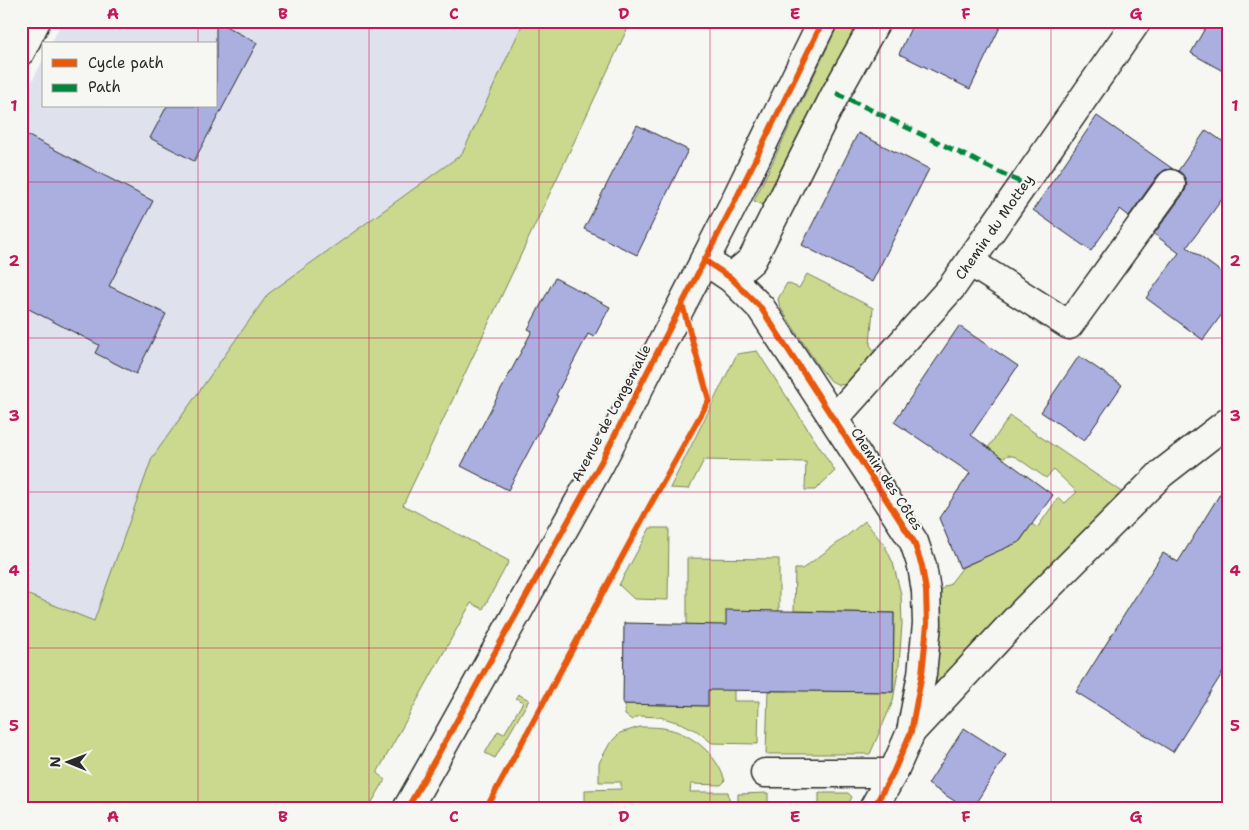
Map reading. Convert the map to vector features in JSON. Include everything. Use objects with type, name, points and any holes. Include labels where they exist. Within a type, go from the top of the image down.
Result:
[{"type":"street","points":[[21,51],[36,21]]},
{"type":"street","name":"Avenue de Longemalle","points":[[406,809],[600,464],[733,204],[822,21]]},
{"type":"street","points":[[731,278],[752,260],[836,93],[876,21]]},
{"type":"street","name":"Chemin du Mottey","points":[[834,420],[952,287],[1137,21]]},
{"type":"street","points":[[970,262],[1069,325],[1170,184]]},
{"type":"street","name":"Chemin des Côtes","points":[[704,260],[731,278],[761,308],[914,542],[922,566],[926,591],[927,624],[922,674],[912,732],[893,773],[873,809]]},
{"type":"street","name":"Chemin des Côtes","points":[[912,732],[1023,612],[1161,474],[1228,422]]},
{"type":"street","points":[[765,773],[893,773]]},
{"type":"shaded area","points":[[62,21],[524,21],[462,154],[268,295],[94,622],[21,592],[21,103],[42,62],[42,108],[218,108],[218,42],[52,42]]},
{"type":"green space","points":[[524,21],[631,21],[403,505],[509,561],[483,609],[471,603],[377,773],[385,780],[368,809],[21,809],[21,592],[94,621],[152,458],[268,294],[462,154]]},
{"type":"green space","points":[[840,21],[860,21],[764,205],[754,201]]},
{"type":"green space","points":[[807,274],[873,308],[870,345],[877,355],[854,383],[839,385],[831,381],[819,367],[780,307],[778,299],[787,283],[799,288]]},
{"type":"green space","points":[[757,351],[835,471],[815,490],[805,490],[806,462],[704,460],[689,489],[670,488],[737,354]]},
{"type":"green space","points":[[1010,416],[1123,493],[983,635],[986,639],[939,687],[934,678],[939,593],[945,586],[949,585],[963,567],[989,555],[1000,546],[976,514],[1019,543],[1032,524],[1037,528],[1058,498],[1065,503],[1077,492],[1054,470],[1046,478],[1016,457],[1008,455],[971,503],[957,493]]},
{"type":"green space","points":[[865,521],[885,546],[893,563],[901,594],[902,624],[899,665],[893,701],[870,754],[766,754],[768,691],[788,691],[788,679],[810,691],[893,692],[894,613],[794,611],[795,569],[802,569]]},
{"type":"green space","points":[[650,528],[669,528],[668,600],[634,599],[619,585]]},
{"type":"green space","points":[[687,558],[779,559],[779,611],[726,641],[687,624]]},
{"type":"green space","points":[[708,679],[734,690],[734,701],[759,701],[758,744],[712,743],[697,731],[683,724],[660,717],[639,716],[632,720],[625,715],[625,704],[707,706]]},
{"type":"green space","points":[[518,694],[529,700],[495,758],[485,753],[498,731],[504,734],[523,702],[516,698]]},
{"type":"green space","points":[[640,727],[673,730],[693,739],[702,746],[716,762],[725,781],[721,785],[691,784],[690,792],[728,792],[731,809],[585,809],[585,790],[621,789],[621,782],[599,782],[599,763],[610,743],[620,733]]},
{"type":"green space","points":[[768,793],[768,809],[738,809],[738,794]]},
{"type":"green space","points":[[819,793],[848,793],[852,797],[846,809],[819,809]]},
{"type":"building","points":[[216,21],[257,43],[194,161],[150,138],[166,108],[218,108],[218,42],[216,42]]},
{"type":"building","points":[[914,21],[1003,21],[970,89],[899,54]]},
{"type":"building","points":[[1209,21],[1228,21],[1228,74],[1191,53]]},
{"type":"building","points":[[1097,116],[1173,169],[1165,170],[1158,175],[1129,216],[1120,209],[1091,251],[1033,210]]},
{"type":"building","points":[[637,125],[688,150],[637,255],[584,229]]},
{"type":"building","points":[[1206,130],[1228,145],[1228,191],[1187,247],[1228,277],[1228,306],[1203,340],[1146,298],[1179,253],[1154,234],[1184,193],[1187,185],[1185,178],[1178,171]]},
{"type":"building","points":[[21,132],[153,201],[109,286],[166,314],[136,374],[95,353],[99,345],[21,305]]},
{"type":"building","points":[[858,133],[929,169],[872,282],[802,245]]},
{"type":"building","points":[[555,278],[610,307],[594,337],[588,334],[556,395],[558,396],[508,490],[461,466],[532,331],[528,329]]},
{"type":"building","points":[[959,326],[1018,366],[971,435],[1053,495],[1019,542],[960,568],[939,518],[970,473],[894,422]]},
{"type":"building","points":[[1079,356],[1122,385],[1084,441],[1041,412]]},
{"type":"building","points":[[1228,481],[1228,664],[1173,752],[1076,692],[1163,553],[1178,562]]},
{"type":"building","points":[[726,610],[894,613],[893,692],[708,690],[708,706],[623,704],[624,623],[726,625]]},
{"type":"building","points":[[964,728],[1006,755],[972,809],[967,809],[928,784]]},
{"type":"marked path","points":[[836,93],[1024,184]]},
{"type":"cycle path","points":[[407,809],[600,464],[733,205],[823,21]]},
{"type":"cycle path","points":[[704,260],[731,278],[761,308],[914,542],[922,566],[926,591],[927,624],[922,674],[911,732],[893,773],[873,809]]},
{"type":"cycle path","points":[[486,809],[709,400],[682,304]]}]
